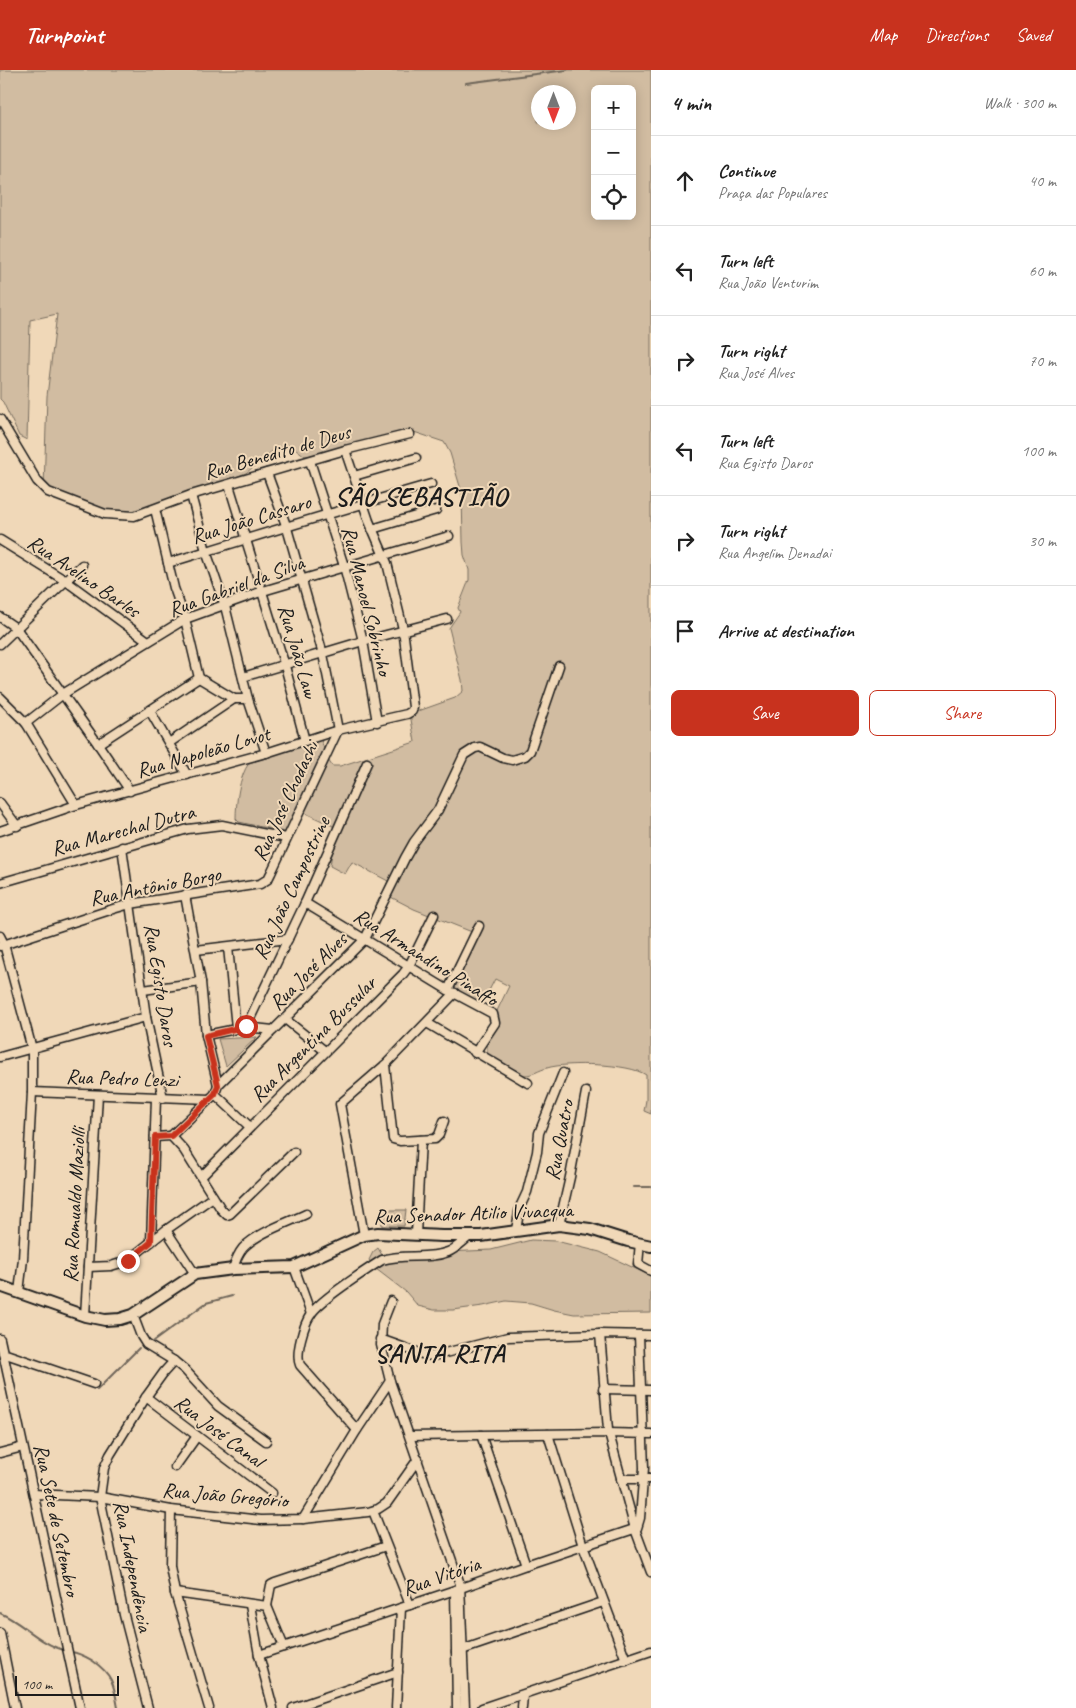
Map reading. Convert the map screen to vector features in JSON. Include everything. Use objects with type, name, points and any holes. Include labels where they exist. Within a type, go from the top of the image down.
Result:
[{"type":"street","name":"Rua Benedito de Deus","points":[[0,419],[37,481],[48,492],[105,514],[134,516],[191,495],[345,450],[410,434]]},
{"type":"street","points":[[345,450],[372,530],[384,556],[403,630]]},
{"type":"street","points":[[354,476],[416,458]]},
{"type":"street","name":"Rua Manoel Sobrinho","points":[[310,461],[344,566],[363,641],[377,722]]},
{"type":"street","points":[[267,473],[287,528],[323,654],[338,730]]},
{"type":"street","name":"Rua João Cassaro","points":[[168,563],[246,538],[287,528],[326,514],[431,484]]},
{"type":"street","name":"Rua João Law","points":[[230,485],[285,666],[305,741]]},
{"type":"street","points":[[191,495],[206,551],[225,606],[248,699],[266,753]]},
{"type":"street","points":[[155,509],[174,588],[185,619],[199,678],[234,698],[248,699]]},
{"type":"street","points":[[372,530],[436,510]]},
{"type":"street","name":"Rua Gabriel da Silva","points":[[26,723],[63,694],[185,619],[301,579],[450,536]]},
{"type":"street","name":"Rua Avelino Barles","points":[[0,540],[66,581],[148,641]]},
{"type":"street","points":[[0,644],[82,565]]},
{"type":"street","points":[[0,617],[16,628],[130,791]]},
{"type":"street","points":[[244,678],[363,641],[448,619]]},
{"type":"street","name":"Rua Napoleão Lovot","points":[[0,831],[76,805],[266,753],[338,730],[407,714],[412,711],[413,707],[403,630]]},
{"type":"street","name":"Rua José Alves","points":[[171,1136],[212,1096],[218,1085],[365,939],[414,842],[438,810],[464,755],[470,750],[480,748],[512,760],[525,756],[530,751],[558,666]]},
{"type":"street","points":[[98,744],[199,678]]},
{"type":"street","points":[[0,697],[26,723],[76,805]]},
{"type":"street","points":[[170,743],[234,698]]},
{"type":"street","points":[[150,711],[187,775]]},
{"type":"street","name":"Rua José Chodashi","points":[[260,884],[268,879],[338,730]]},
{"type":"street","name":"Rua João Campostrine","points":[[246,1026],[305,903],[367,763]]},
{"type":"street","points":[[0,803],[18,826]]},
{"type":"street","name":"Rua Marechal Dutra","points":[[0,883],[122,847],[209,825],[222,824],[286,838]]},
{"type":"street","name":"Rua Egisto Daros","points":[[122,847],[159,1098],[155,1137],[151,1242]]},
{"type":"street","name":"Rua Antônio Borgo","points":[[2,945],[130,904],[260,884]]},
{"type":"street","points":[[185,896],[201,982],[206,1036],[218,1085]]},
{"type":"street","name":"Rua Armandino Pinaffo","points":[[305,903],[452,992],[490,1012],[494,1016],[494,1023],[475,1053]]},
{"type":"street","name":"Rua Argentina Bussular","points":[[201,1177],[409,966],[434,915]]},
{"type":"street","points":[[364,1235],[340,1104],[385,1065],[427,1024],[452,992],[479,926]]},
{"type":"street","points":[[0,936],[32,1049],[32,1092],[23,1260],[19,1292]]},
{"type":"street","points":[[196,950],[288,939]]},
{"type":"street","points":[[228,947],[236,1028]]},
{"type":"street","points":[[143,990],[201,982]]},
{"type":"street","points":[[0,1057],[146,1018]]},
{"type":"street","points":[[285,1019],[325,1051]]},
{"type":"street","points":[[427,1024],[528,1083]]},
{"type":"street","points":[[206,1036],[246,1026],[273,1030]]},
{"type":"street","points":[[385,1065],[393,1139],[433,1140],[438,1137],[444,1121]]},
{"type":"street","points":[[516,1230],[520,1207],[527,1192],[537,1152],[540,1133],[563,1073]]},
{"type":"street","name":"Rua Pedro Lenzi","points":[[32,1092],[159,1098],[212,1096]]},
{"type":"street","name":"Rua Quatro","points":[[559,1225],[586,1092]]},
{"type":"street","name":"Rua Romualdo Maziolli","points":[[85,1316],[98,1095]]},
{"type":"street","points":[[212,1096],[250,1127]]},
{"type":"street","points":[[155,1137],[171,1136],[184,1150],[225,1214],[230,1214],[294,1152]]},
{"type":"street","points":[[416,1234],[421,1140]]},
{"type":"street","points":[[88,1267],[111,1266],[128,1261],[166,1230],[213,1197]]},
{"type":"street","points":[[233,1269],[238,1255],[244,1247],[270,1231],[306,1214]]},
{"type":"street","name":"Rua Senador Atilio Vivacqua","points":[[0,1286],[85,1316],[105,1320],[120,1319],[133,1315],[194,1274],[233,1269],[294,1267],[364,1235],[378,1233],[470,1236],[559,1225],[590,1230],[651,1246]]},
{"type":"street","points":[[166,1230],[194,1274]]},
{"type":"street","points":[[357,1430],[300,1365],[297,1359],[299,1344],[311,1314],[323,1302],[382,1260],[433,1256],[446,1253],[470,1236]]},
{"type":"street","points":[[640,1243],[638,1264],[651,1271]]},
{"type":"street","points":[[294,1267],[311,1314]]},
{"type":"street","points":[[391,1301],[382,1324],[380,1338],[390,1381],[418,1459],[458,1589],[459,1707]]},
{"type":"street","points":[[133,1315],[146,1344],[174,1361],[185,1370],[218,1406],[266,1440]]},
{"type":"street","points":[[380,1338],[425,1355],[433,1356],[502,1338],[600,1334],[651,1335]]},
{"type":"street","points":[[600,1334],[608,1433],[635,1529],[651,1572]]},
{"type":"street","points":[[635,1529],[640,1522],[647,1479],[648,1434],[642,1390],[639,1335]]},
{"type":"street","name":"Rua Sete de Setembro","points":[[0,1339],[80,1708]]},
{"type":"street","points":[[3,1353],[94,1384]]},
{"type":"street","name":"Rua Independência","points":[[148,1708],[124,1615],[100,1497],[104,1468],[110,1455],[146,1397],[174,1361]]},
{"type":"street","points":[[303,1519],[357,1430],[390,1381]]},
{"type":"street","points":[[604,1389],[651,1390]]},
{"type":"street","name":"Rua José Canal","points":[[146,1397],[272,1493]]},
{"type":"street","points":[[548,1434],[583,1546],[626,1660]]},
{"type":"street","points":[[410,1436],[648,1434]]},
{"type":"street","points":[[481,1435],[526,1565]]},
{"type":"street","points":[[175,1467],[197,1436]]},
{"type":"street","points":[[0,1453],[24,1447]]},
{"type":"street","points":[[410,1605],[373,1511],[387,1504],[418,1459]]},
{"type":"street","points":[[621,1479],[647,1479]]},
{"type":"street","name":"Rua João Gregório","points":[[34,1494],[100,1497],[171,1510],[261,1520],[303,1519],[373,1511]]},
{"type":"street","points":[[171,1510],[170,1566],[175,1593],[208,1708]]},
{"type":"street","name":"Rua Vitória","points":[[259,1655],[635,1529]]},
{"type":"street","points":[[284,1647],[267,1606],[271,1585],[386,1546]]},
{"type":"street","points":[[175,1593],[267,1606]]},
{"type":"street","points":[[460,1650],[603,1602]]},
{"type":"street","points":[[250,1605],[259,1655],[273,1708]]},
{"type":"street","points":[[396,1708],[401,1608]]},
{"type":"street","points":[[0,1633],[15,1708]]},
{"type":"street","points":[[482,1708],[651,1651]]},
{"type":"street","points":[[293,1708],[398,1672]]},
{"type":"street","points":[[522,1708],[523,1695]]},
{"type":"shaded area","points":[[0,70],[651,70],[651,1114],[644,1111],[646,1075],[638,1071],[612,1066],[582,1064],[556,1066],[525,1075],[511,1071],[489,1059],[487,1043],[499,1020],[496,1013],[509,986],[495,979],[482,1004],[448,988],[472,932],[414,909],[383,893],[388,881],[352,862],[345,874],[330,866],[335,833],[333,826],[303,812],[289,833],[239,822],[236,819],[239,790],[249,763],[321,740],[332,766],[340,766],[415,742],[410,714],[455,698],[463,691],[449,628],[460,612],[458,608],[469,580],[469,570],[464,555],[462,493],[450,453],[444,442],[414,432],[399,432],[317,455],[305,456],[291,445],[276,448],[246,473],[219,482],[213,491],[140,517],[119,520],[84,507],[44,488],[47,396],[57,314],[30,320],[27,440],[19,436],[0,399]]},
{"type":"shaded area","points":[[257,1037],[226,1066],[218,1039]]},
{"type":"shaded area","points":[[382,1210],[406,1210],[404,1226],[382,1226]]},
{"type":"shaded area","points":[[531,1240],[556,1241],[600,1252],[651,1276],[651,1313],[574,1314],[531,1303],[506,1301],[453,1310],[434,1310],[418,1306],[406,1292],[376,1269],[369,1260],[373,1252],[378,1248],[386,1258],[401,1254],[491,1250]]},
{"type":"waterway","points":[[466,83],[567,70]]},
{"type":"waterway","points":[[634,1187],[651,1187]]},
{"type":"waterway","points":[[154,1341],[206,1303],[232,1296]]},
{"type":"waterway","points":[[97,1390],[139,1348]]},
{"type":"waterway","points":[[0,1613],[47,1643],[64,1650]]},
{"type":"waterway","points":[[71,1652],[88,1658],[105,1671],[112,1681],[118,1708]]},
{"type":"district","name":"SÃO SEBASTIÃO","points":[[421,496]]},
{"type":"district","name":"SANTA RITA","points":[[440,1353]]},
{"type":"route","points":[[128,1261],[151,1242],[155,1137],[171,1136],[215,1094],[218,1085],[206,1036],[246,1026]]}]
